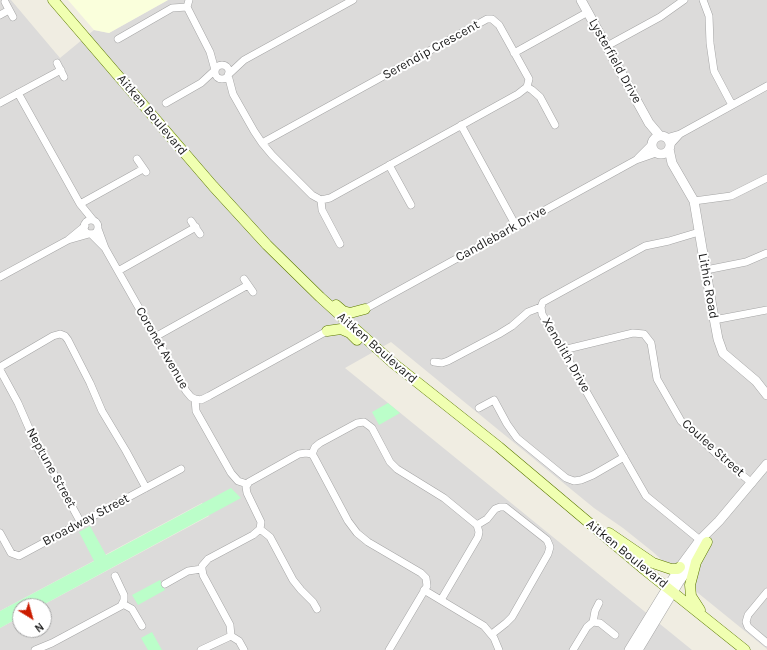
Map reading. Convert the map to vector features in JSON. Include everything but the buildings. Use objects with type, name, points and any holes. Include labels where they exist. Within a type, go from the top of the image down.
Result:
[{"type":"main road","name":"Aitken Boulevard","points":[[53,0],[213,186],[277,254],[326,303],[393,363],[499,447],[670,590],[745,650]]},
{"type":"main road","points":[[277,254],[343,310],[350,313],[365,309]]},
{"type":"main road","points":[[326,303],[332,311],[334,319],[327,331]]},
{"type":"main road","points":[[361,335],[357,327],[357,319],[365,309]]},
{"type":"main road","points":[[327,331],[337,329],[350,333],[368,350],[393,363]]},
{"type":"main road","points":[[584,519],[608,532],[653,563],[671,569],[680,567]]},
{"type":"main road","points":[[704,541],[696,562],[690,590],[693,601],[706,618]]},
{"type":"street","points":[[201,83],[225,78],[244,60],[353,0]]},
{"type":"street","name":"Lysterfield Drive","points":[[581,0],[661,145]]},
{"type":"street","points":[[607,46],[660,17],[684,0]]},
{"type":"street","points":[[703,0],[709,16],[713,66],[718,80],[732,105]]},
{"type":"street","points":[[5,2],[13,17]]},
{"type":"street","points":[[118,39],[172,8],[188,3],[210,52],[215,75],[234,94]]},
{"type":"street","points":[[0,15],[9,10]]},
{"type":"street","points":[[514,53],[588,12]]},
{"type":"street","name":"Serendip Crescent","points":[[262,143],[487,19],[492,19],[499,25],[528,79],[527,87]]},
{"type":"street","points":[[210,52],[228,69],[234,94],[262,143],[312,195],[320,200],[329,198],[518,94],[527,87],[540,97],[555,125]]},
{"type":"street","points":[[166,103],[201,83],[218,66],[244,60]]},
{"type":"street","points":[[57,63],[64,77]]},
{"type":"street","points":[[0,103],[61,70]]},
{"type":"street","name":"Candlebark Drive","points":[[365,309],[767,86]]},
{"type":"street","points":[[18,93],[80,204],[97,223],[98,229],[95,233],[68,240]]},
{"type":"street","points":[[461,125],[516,226]]},
{"type":"street","name":"Lithic Road","points":[[661,145],[694,201],[714,320],[723,353],[756,381],[767,394]]},
{"type":"street","points":[[80,204],[145,170],[137,159]]},
{"type":"street","points":[[389,165],[411,205]]},
{"type":"street","points":[[694,201],[731,196],[767,178]]},
{"type":"street","points":[[320,200],[322,210],[340,244]]},
{"type":"street","points":[[80,204],[86,231],[90,234]]},
{"type":"street","points":[[0,277],[68,240],[88,221],[93,220]]},
{"type":"street","points":[[191,221],[200,234]]},
{"type":"street","points":[[118,271],[196,227]]},
{"type":"street","name":"Coronet Avenue","points":[[98,229],[105,248],[186,391],[191,397],[198,399],[209,396],[327,331]]},
{"type":"street","name":"Xenolith Drive","points":[[699,232],[645,246],[543,302],[541,307],[542,314],[646,496],[704,541]]},
{"type":"street","name":"Coronet Avenue","points":[[90,234],[105,248]]},
{"type":"street","points":[[706,270],[746,262],[767,253]]},
{"type":"street","points":[[244,279],[253,292]]},
{"type":"street","points":[[156,337],[248,285]]},
{"type":"street","points":[[434,362],[442,363],[448,361],[505,330],[528,312],[541,307]]},
{"type":"street","points":[[714,320],[767,310]]},
{"type":"street","name":"Coulee Street","points":[[563,350],[633,333],[644,334],[651,343],[657,379],[681,421],[720,457],[752,483]]},
{"type":"street","points":[[0,369],[53,336],[60,334],[66,337],[90,383],[102,411],[146,488]]},
{"type":"street","name":"Neptune Street","points":[[0,369],[18,403],[38,448],[81,523]]},
{"type":"street","points":[[198,399],[199,416],[233,476],[238,481],[247,484]]},
{"type":"street","points":[[479,408],[494,400],[507,424],[517,438],[566,478],[574,481],[593,475],[624,456]]},
{"type":"street","points":[[312,454],[315,447],[320,443],[357,423],[364,422],[372,428],[390,462],[397,470],[444,498],[477,525],[479,532],[478,537],[441,600]]},
{"type":"street","points":[[247,484],[299,454],[312,454]]},
{"type":"street","points":[[312,454],[352,527],[368,542],[421,573],[427,581],[424,590],[389,650]]},
{"type":"street","points":[[629,650],[704,541],[767,464]]},
{"type":"street","name":"Broadway Street","points":[[0,533],[11,553],[19,556],[181,469]]},
{"type":"street","points":[[230,636],[230,625],[203,575],[202,569],[204,563],[208,559],[260,530],[261,522],[247,493],[247,484]]},
{"type":"street","points":[[477,525],[487,520],[497,507],[505,507],[547,540],[550,547],[548,554],[512,617],[492,634]]},
{"type":"street","points":[[260,530],[270,537],[293,580],[314,602],[317,609]]},
{"type":"street","points":[[638,650],[670,590],[680,567],[704,541]]},
{"type":"street","points":[[165,584],[188,571],[202,569]]},
{"type":"street","points":[[115,576],[124,595],[123,604]]},
{"type":"street","points":[[424,590],[479,622],[492,634],[499,650]]},
{"type":"street","points":[[767,592],[748,614],[746,622],[750,629],[767,643]]},
{"type":"street","points":[[573,650],[587,627],[593,622],[595,611],[599,603]]},
{"type":"street","points":[[123,604],[132,609],[142,626]]},
{"type":"street","points":[[35,650],[52,643],[123,604]]},
{"type":"street","points":[[593,622],[600,623],[615,635]]},
{"type":"street","points":[[201,650],[230,636],[236,638],[244,650]]},
{"type":"street","points":[[44,650],[52,643]]},
{"type":"shaded area","points":[[0,0],[11,0],[60,58],[94,30],[109,33],[168,0],[767,0],[767,649],[698,593],[653,552],[623,528],[594,508],[391,342],[345,368],[692,650],[0,650],[0,628],[12,621],[12,638],[52,638],[52,600],[209,516],[202,503],[24,598],[12,598],[12,605],[0,611]]},
{"type":"shaded area","points":[[68,0],[168,0],[109,33],[94,30]]},
{"type":"green space","points":[[388,403],[400,413],[379,425],[372,412]]},
{"type":"green space","points":[[231,488],[241,498],[52,600],[52,598],[24,598],[94,561],[79,532],[90,526],[106,555]]},
{"type":"green space","points":[[160,580],[165,590],[138,605],[132,595]]},
{"type":"green space","points":[[12,605],[12,621],[0,628],[0,611]]},
{"type":"green space","points":[[152,632],[162,650],[148,650],[141,638]]}]
